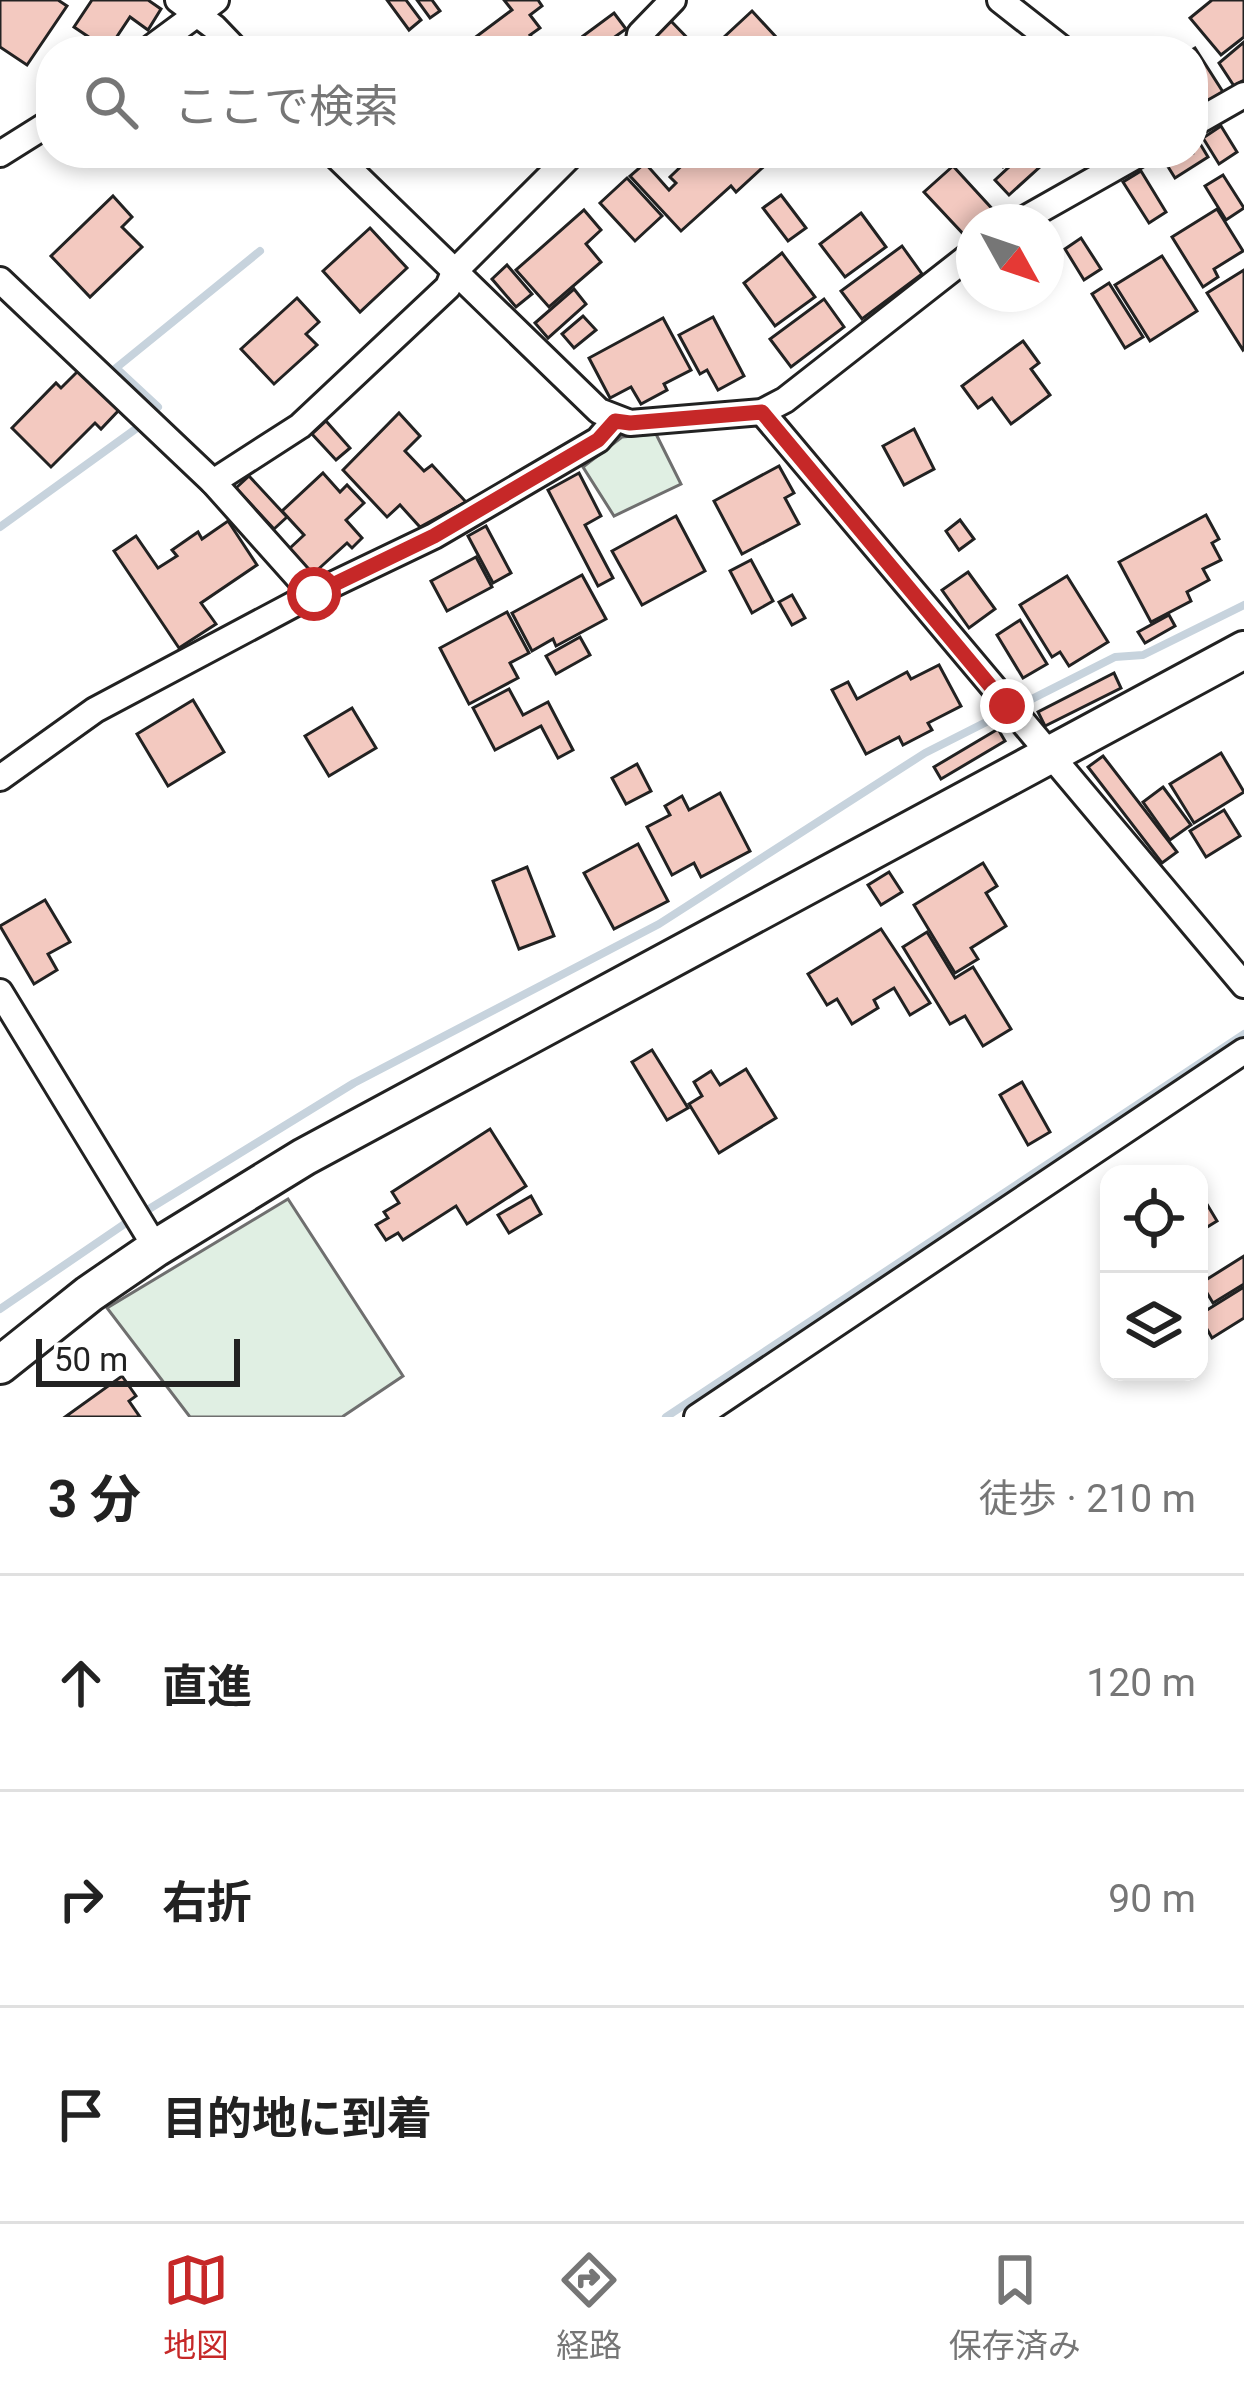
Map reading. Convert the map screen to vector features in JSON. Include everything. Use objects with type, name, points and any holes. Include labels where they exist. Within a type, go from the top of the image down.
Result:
[{"type":"street","points":[[640,36],[673,0]]},
{"type":"street","points":[[1000,0],[1045,36]]},
{"type":"street","points":[[163,36],[197,4],[224,36]]},
{"type":"street","points":[[1208,115],[1244,95]]},
{"type":"street","points":[[0,154],[36,131]]},
{"type":"street","points":[[348,168],[599,412],[615,421],[762,412],[785,400],[956,266]]},
{"type":"street","points":[[213,482],[300,426],[448,287],[454,272],[558,168]]},
{"type":"street","points":[[1051,204],[1115,168]]},
{"type":"street","points":[[0,280],[213,482],[314,594]]},
{"type":"street","points":[[762,412],[1244,985]]},
{"type":"street","points":[[0,778],[95,710],[434,536],[598,440],[615,421]]},
{"type":"street","points":[[0,1365],[88,1294],[143,1228],[304,1157],[1244,650]]},
{"type":"street","points":[[0,992],[143,1228]]},
{"type":"street","points":[[697,1417],[1244,1051]]},
{"type":"green space","points":[[656,434],[681,484],[614,516],[583,467],[622,437]]},
{"type":"green space","points":[[288,1199],[403,1376],[342,1417],[190,1417],[107,1308]]},
{"type":"building","points":[[0,0],[58,0],[67,6],[47,36],[36,36],[36,52],[27,65],[0,47]]},
{"type":"building","points":[[92,0],[148,0],[161,9],[148,30],[130,17],[117,36],[87,36],[74,27]]},
{"type":"building","points":[[387,0],[406,0],[421,20],[409,30]]},
{"type":"building","points":[[417,0],[432,0],[440,11],[430,18]]},
{"type":"building","points":[[504,0],[538,0],[542,6],[530,15],[540,28],[531,36],[477,36],[512,10]]},
{"type":"building","points":[[1212,0],[1244,0],[1244,37],[1221,55],[1190,18]]},
{"type":"building","points":[[752,11],[775,36],[725,36]]},
{"type":"building","points":[[614,13],[626,29],[616,36],[583,36]]},
{"type":"building","points":[[670,20],[685,36],[652,36]]},
{"type":"building","points":[[1244,42],[1244,80],[1234,86],[1219,63]]},
{"type":"building","points":[[1208,68],[1223,92],[1208,101]]},
{"type":"building","points":[[1221,126],[1237,152],[1219,164],[1208,146],[1208,135]]},
{"type":"building","points":[[639,168],[649,168],[669,190],[676,183],[670,177],[679,168],[762,168],[736,192],[731,186],[681,231],[630,176]]},
{"type":"building","points":[[951,168],[988,204],[956,204],[956,226],[924,192]]},
{"type":"building","points":[[1008,168],[1039,168],[1009,195],[995,180]]},
{"type":"building","points":[[1169,168],[1191,168],[1175,178]]},
{"type":"building","points":[[1141,171],[1166,212],[1149,223],[1123,182]]},
{"type":"building","points":[[1223,175],[1244,208],[1226,220],[1205,186]]},
{"type":"building","points":[[627,178],[662,216],[635,241],[600,203]]},
{"type":"building","points":[[781,195],[806,228],[788,241],[763,208]]},
{"type":"building","points":[[113,196],[132,217],[122,227],[142,247],[90,297],[51,256]]},
{"type":"building","points":[[1217,209],[1243,251],[1214,269],[1218,277],[1203,287],[1172,237]]},
{"type":"building","points":[[584,210],[601,230],[586,244],[601,262],[549,307],[516,270]]},
{"type":"building","points":[[861,213],[886,247],[845,277],[820,244]]},
{"type":"building","points":[[370,228],[407,268],[360,312],[323,271]]},
{"type":"building","points":[[1081,238],[1101,269],[1084,280],[1065,249]]},
{"type":"building","points":[[902,246],[922,274],[862,319],[841,291]]},
{"type":"building","points":[[782,253],[815,297],[775,326],[744,283]]},
{"type":"building","points":[[1162,256],[1197,311],[1150,341],[1115,285]]},
{"type":"building","points":[[507,265],[532,294],[516,307],[492,279]]},
{"type":"building","points":[[1244,270],[1244,349],[1243,350],[1207,293]]},
{"type":"building","points":[[1109,283],[1143,337],[1125,348],[1092,294]]},
{"type":"building","points":[[574,289],[586,304],[548,338],[535,323]]},
{"type":"building","points":[[297,298],[319,322],[306,334],[317,345],[274,384],[241,349]]},
{"type":"building","points":[[824,299],[844,327],[791,367],[770,339]]},
{"type":"building","points":[[583,316],[596,330],[574,348],[562,334]]},
{"type":"building","points":[[713,317],[744,376],[718,390],[707,370],[700,374],[679,335]]},
{"type":"building","points":[[663,318],[691,370],[664,384],[667,390],[641,404],[631,387],[610,398],[589,358]]},
{"type":"building","points":[[1023,341],[1039,363],[1031,369],[1050,395],[1011,424],[992,398],[978,408],[962,386]]},
{"type":"building","points":[[79,370],[119,410],[101,429],[95,423],[51,467],[12,428],[56,383],[61,388]]},
{"type":"building","points":[[399,413],[420,436],[405,451],[424,471],[432,465],[466,502],[420,527],[400,505],[387,517],[343,470]]},
{"type":"building","points":[[326,421],[350,448],[336,460],[312,434]]},
{"type":"building","points":[[914,429],[934,469],[904,485],[883,446]]},
{"type":"building","points":[[779,466],[794,493],[785,498],[799,524],[742,554],[714,501]]},
{"type":"building","points":[[323,473],[340,492],[347,485],[364,503],[346,520],[362,538],[352,548],[347,543],[313,574],[289,549],[304,535],[282,511]]},
{"type":"building","points":[[579,473],[601,516],[585,525],[613,578],[598,586],[548,490]]},
{"type":"building","points":[[249,476],[287,517],[274,529],[236,488]]},
{"type":"building","points":[[1206,515],[1219,539],[1212,543],[1221,560],[1203,569],[1209,580],[1187,592],[1191,601],[1151,622],[1119,562]]},
{"type":"building","points":[[676,516],[705,571],[642,605],[612,551]]},
{"type":"building","points":[[960,520],[974,539],[959,550],[946,531]]},
{"type":"building","points":[[228,521],[257,565],[201,603],[216,624],[179,648],[114,551],[136,536],[158,568],[177,556],[172,550],[198,532],[202,539]]},
{"type":"building","points":[[486,526],[511,573],[493,583],[468,536]]},
{"type":"building","points":[[476,557],[492,587],[447,611],[431,581]]},
{"type":"building","points":[[751,560],[773,601],[752,613],[730,571]]},
{"type":"building","points":[[968,572],[995,609],[969,628],[942,590]]},
{"type":"building","points":[[582,575],[606,619],[556,646],[553,639],[532,651],[512,613]]},
{"type":"building","points":[[1067,576],[1108,642],[1069,666],[1060,652],[1052,657],[1020,605]]},
{"type":"building","points":[[792,595],[805,618],[792,625],[779,602]]},
{"type":"building","points":[[507,612],[529,653],[510,663],[518,678],[469,704],[440,648]]},
{"type":"building","points":[[1169,615],[1175,626],[1145,643],[1138,632]]},
{"type":"building","points":[[1020,620],[1047,664],[1023,678],[997,635]]},
{"type":"building","points":[[580,637],[590,655],[556,674],[546,656]]},
{"type":"building","points":[[939,665],[961,706],[928,723],[932,730],[903,745],[899,737],[866,754],[832,690],[848,682],[857,699],[907,672],[911,679]]},
{"type":"building","points":[[1114,673],[1121,688],[1045,726],[1038,712]]},
{"type":"building","points":[[509,689],[523,715],[548,702],[573,750],[558,758],[541,726],[495,750],[473,708]]},
{"type":"building","points":[[193,700],[224,752],[168,786],[137,734]]},
{"type":"building","points":[[352,708],[376,748],[329,776],[305,736]]},
{"type":"building","points":[[998,729],[1005,741],[941,779],[934,767]]},
{"type":"building","points":[[1221,753],[1244,792],[1194,823],[1170,784]]},
{"type":"building","points":[[1103,756],[1177,852],[1162,863],[1088,767]]},
{"type":"building","points":[[637,764],[651,791],[626,804],[612,778]]},
{"type":"building","points":[[1163,787],[1191,825],[1170,840],[1143,802]]},
{"type":"building","points":[[720,793],[750,851],[701,877],[694,863],[672,875],[647,827],[670,815],[665,806],[682,796],[689,810]]},
{"type":"building","points":[[1224,810],[1240,836],[1206,857],[1190,831]]},
{"type":"building","points":[[638,844],[668,901],[614,929],[584,873]]},
{"type":"building","points":[[983,863],[997,886],[986,893],[1006,926],[971,948],[978,959],[955,973],[914,905]]},
{"type":"building","points":[[527,867],[554,936],[519,949],[493,881]]},
{"type":"building","points":[[889,872],[902,892],[881,905],[868,885]]},
{"type":"building","points":[[45,900],[70,942],[48,954],[57,970],[34,984],[0,926]]},
{"type":"building","points":[[881,929],[930,1003],[910,1015],[894,988],[874,1000],[878,1008],[852,1024],[837,999],[827,1005],[808,974]]},
{"type":"building","points":[[927,932],[955,978],[973,967],[1011,1029],[983,1046],[965,1016],[950,1024],[903,947]]},
{"type":"building","points":[[652,1050],[688,1108],[667,1120],[632,1062]]},
{"type":"building","points":[[746,1069],[776,1118],[719,1153],[689,1104],[702,1096],[694,1082],[711,1071],[720,1085]]},
{"type":"building","points":[[1022,1082],[1050,1132],[1028,1145],[1000,1095]]},
{"type":"building","points":[[490,1129],[526,1186],[467,1224],[456,1206],[403,1240],[398,1233],[386,1240],[376,1225],[388,1218],[384,1212],[399,1203],[392,1192]]},
{"type":"building","points":[[531,1196],[541,1214],[509,1233],[498,1215]]},
{"type":"building","points":[[1208,1206],[1217,1221],[1208,1226]]},
{"type":"building","points":[[1244,1256],[1244,1284],[1213,1303],[1208,1279]]},
{"type":"building","points":[[1244,1287],[1244,1318],[1212,1338],[1208,1309]]},
{"type":"building","points":[[122,1376],[136,1396],[129,1401],[140,1417],[65,1417]]},
{"type":"waterway","points":[[158,407],[116,368],[260,251]]},
{"type":"waterway","points":[[0,527],[137,428]]},
{"type":"waterway","points":[[0,1309],[123,1225],[354,1083],[659,924],[925,753],[1115,657],[1143,655],[1244,605]]},
{"type":"waterway","points":[[666,1417],[1244,1034]]},
{"type":"route","points":[[314,594],[434,536],[598,440],[615,421],[762,412],[1007,706]]}]
